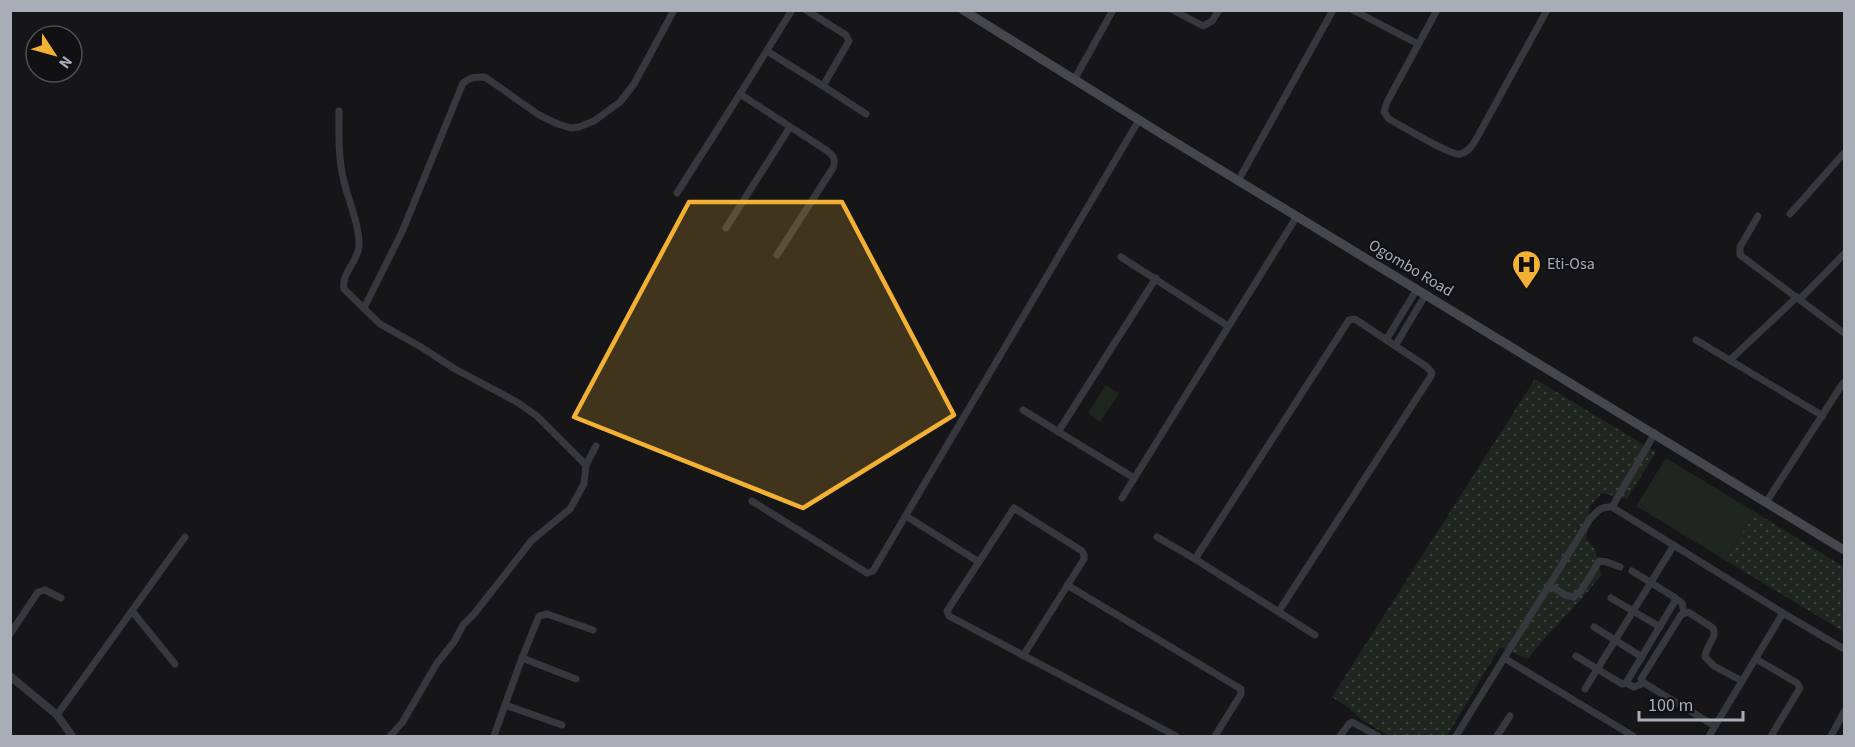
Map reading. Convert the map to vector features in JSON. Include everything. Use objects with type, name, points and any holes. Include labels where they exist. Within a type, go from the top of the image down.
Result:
[{"type":"main road","name":"Ogombo Road","points":[[963,10],[1238,181],[1843,546]]},
{"type":"street","points":[[364,308],[402,232],[463,83],[476,76],[485,77],[539,115],[571,128],[579,127],[594,121],[620,102],[634,84],[674,10]]},
{"type":"street","points":[[677,193],[792,10]]},
{"type":"street","points":[[806,10],[846,35],[849,41],[823,86]]},
{"type":"street","points":[[1074,80],[1113,10]]},
{"type":"street","points":[[1173,10],[1203,26],[1212,21],[1219,10]]},
{"type":"street","points":[[1238,181],[1333,10]]},
{"type":"street","points":[[1353,10],[1418,44]]},
{"type":"street","points":[[1437,10],[1387,102],[1384,112],[1389,118],[1444,150],[1460,154],[1469,150],[1476,139],[1547,10]]},
{"type":"street","points":[[767,51],[866,114]]},
{"type":"street","points":[[740,94],[826,150],[833,155],[835,161],[833,168],[777,255]]},
{"type":"street","points":[[339,111],[342,176],[359,242],[357,257],[347,273],[344,289],[381,324],[455,369],[517,402],[537,416],[586,465]]},
{"type":"street","points":[[752,501],[852,565],[869,573],[875,569],[1139,120]]},
{"type":"street","points":[[726,228],[790,127]]},
{"type":"street","points":[[1790,214],[1845,153]]},
{"type":"street","points":[[1122,498],[1297,216]]},
{"type":"street","points":[[1758,216],[1740,247],[1740,255],[1845,333]]},
{"type":"street","points":[[1731,359],[1845,254]]},
{"type":"street","points":[[1121,257],[1228,326]]},
{"type":"street","points":[[1058,432],[1156,278]]},
{"type":"street","points":[[1386,340],[1417,289]]},
{"type":"street","points":[[1395,346],[1426,294]]},
{"type":"street","points":[[1195,559],[1349,320],[1355,320],[1427,367],[1432,373],[1279,611]]},
{"type":"street","points":[[1696,340],[1823,416]]},
{"type":"street","points":[[1767,501],[1843,383]]},
{"type":"street","points":[[1023,410],[1134,478]]},
{"type":"street","points":[[1612,507],[1654,433]]},
{"type":"street","points":[[390,736],[407,714],[464,623],[474,614],[532,540],[559,519],[573,504],[584,484],[586,465],[596,446]]},
{"type":"street","points":[[1456,736],[1549,585],[1596,512],[1602,508],[1612,507],[1845,649]]},
{"type":"street","points":[[1023,656],[1084,559],[1084,555],[1082,551],[1016,509],[1012,509],[947,614],[1023,656],[1176,736]]},
{"type":"street","points":[[906,516],[979,562]]},
{"type":"street","points":[[57,715],[185,537]]},
{"type":"street","points":[[1158,537],[1314,635]]},
{"type":"street","points":[[1585,689],[1674,545]]},
{"type":"street","points":[[1549,585],[1565,595],[1574,597],[1581,591],[1599,561],[1620,567]]},
{"type":"street","points":[[1632,571],[1682,603],[1684,613]]},
{"type":"street","points":[[1068,585],[1241,689],[1241,694],[1215,736]]},
{"type":"street","points":[[10,634],[38,592],[45,590],[60,598]]},
{"type":"street","points":[[1626,683],[1675,601],[1674,597]]},
{"type":"street","points":[[1611,598],[1660,627]]},
{"type":"street","points":[[132,611],[175,664]]},
{"type":"street","points":[[1715,726],[1641,679],[1677,619],[1688,612],[1713,628],[1714,636],[1705,657],[1714,666],[1742,681]]},
{"type":"street","points":[[1709,736],[1783,613]]},
{"type":"street","points":[[494,736],[539,616],[547,614],[593,630]]},
{"type":"street","points":[[1594,627],[1642,657]]},
{"type":"street","points":[[1576,656],[1622,684],[1626,683],[1634,687],[1644,682]]},
{"type":"street","points":[[522,658],[576,679]]},
{"type":"street","points":[[1504,658],[1633,736]]},
{"type":"street","points":[[1756,659],[1797,683],[1800,688],[1771,736]]},
{"type":"street","points":[[10,676],[57,715],[72,736]]},
{"type":"street","points":[[505,705],[562,725]]},
{"type":"street","points":[[1831,736],[1845,712]]},
{"type":"street","points":[[1497,736],[1510,716]]},
{"type":"street","points":[[1340,736],[1352,722],[1377,736]]},
{"type":"highlighted area","points":[[689,202],[842,202],[954,415],[803,508],[574,417]]},
{"type":"shaded area","points":[[1535,379],[1656,452],[1627,499],[1602,493],[1590,506],[1586,539],[1595,549],[1601,575],[1528,659],[1500,647],[1447,736],[1389,736],[1362,720],[1332,697]]},
{"type":"shaded area","points":[[1106,385],[1119,393],[1100,422],[1088,413]]},
{"type":"shaded area","points":[[1666,458],[1755,512],[1725,560],[1636,506]]},
{"type":"shaded area","points":[[1755,512],[1844,567],[1844,632],[1725,560]]},
{"type":"place","name":"Eti-Osa","points":[[1526,290]]}]
